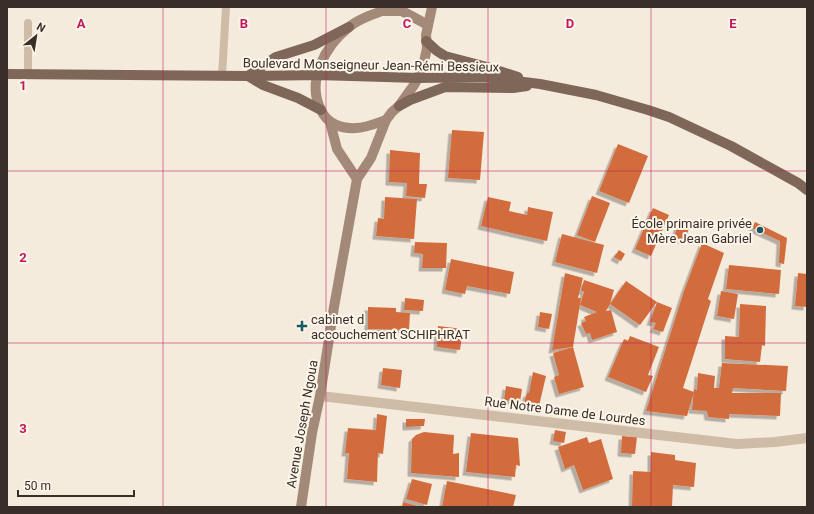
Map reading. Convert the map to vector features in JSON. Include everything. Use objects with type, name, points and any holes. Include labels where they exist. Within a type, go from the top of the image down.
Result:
[{"type":"main road","points":[[321,110],[298,98],[262,85],[248,76],[276,57],[314,44],[363,19],[393,7]]},
{"type":"main road","points":[[399,106],[418,78],[424,62],[427,48],[426,35],[432,7]]},
{"type":"main road","points":[[378,13],[391,10],[402,11],[428,25]]},
{"type":"main road","points":[[349,27],[333,42],[324,55],[317,74],[315,90],[317,102],[324,117],[330,122],[343,127],[358,128],[386,120]]},
{"type":"main road","points":[[426,42],[445,56],[487,67],[540,84]]},
{"type":"main road","name":"Boulevard Monseigneur Jean-Rémi Bessieux","points":[[7,74],[222,76],[317,74],[418,78],[483,77],[540,84],[596,95],[668,117],[731,146],[798,183],[807,190]]},
{"type":"main road","points":[[330,122],[337,149],[357,179],[371,158],[386,120],[399,106],[410,100],[445,87],[513,88],[540,84]]},
{"type":"main road","name":"Avenue Joseph Ngoua","points":[[301,507],[312,432],[320,396],[334,306],[357,179]]},
{"type":"street","name":"Rue Notre Dame de Lourdes","points":[[320,396],[737,444],[769,443],[807,438]]},
{"type":"lane","points":[[222,76],[226,7]]},
{"type":"lane","points":[[28,23],[28,74]]},
{"type":"building","points":[[452,130],[484,132],[480,180],[448,178]]},
{"type":"building","points":[[618,144],[648,156],[629,203],[599,191]]},
{"type":"building","points":[[390,150],[420,153],[419,184],[427,184],[425,198],[406,196],[407,183],[389,182]]},
{"type":"building","points":[[592,196],[610,203],[595,242],[577,235]]},
{"type":"building","points":[[385,197],[417,199],[414,239],[376,236],[378,218],[384,219]]},
{"type":"building","points":[[488,197],[511,202],[509,211],[527,215],[528,207],[553,212],[547,241],[481,226]]},
{"type":"building","points":[[653,208],[669,215],[651,256],[635,249]]},
{"type":"building","points":[[755,222],[787,238],[784,264],[779,263],[780,241],[752,228]]},
{"type":"building","points":[[678,224],[689,228],[685,241],[674,238]]},
{"type":"building","points":[[562,234],[604,245],[597,273],[555,262]]},
{"type":"building","points":[[415,242],[447,243],[446,268],[422,268],[423,254],[414,253]]},
{"type":"building","points":[[702,243],[724,253],[708,299],[711,301],[683,388],[694,392],[687,416],[646,411],[684,291]]},
{"type":"building","points":[[619,250],[625,254],[621,261],[614,257]]},
{"type":"building","points":[[451,259],[514,272],[510,294],[467,286],[465,294],[445,290]]},
{"type":"building","points":[[729,265],[781,270],[779,294],[726,289]]},
{"type":"building","points":[[565,273],[583,278],[578,298],[581,298],[573,347],[552,350]]},
{"type":"building","points":[[798,273],[807,274],[807,307],[795,306]]},
{"type":"building","points":[[584,280],[614,290],[610,304],[606,311],[611,310],[617,332],[592,340],[590,333],[586,334],[581,323],[586,321],[584,317],[597,312],[580,305],[584,292],[581,290]]},
{"type":"building","points":[[626,281],[657,302],[640,325],[610,304]]},
{"type":"building","points":[[721,291],[738,294],[734,319],[717,316]]},
{"type":"building","points":[[405,298],[424,300],[423,311],[404,310]]},
{"type":"building","points":[[657,302],[672,308],[663,332],[653,329],[656,323],[650,322]]},
{"type":"building","points":[[740,304],[766,306],[765,346],[762,345],[760,362],[725,359],[725,336],[739,337]]},
{"type":"building","points":[[368,307],[396,308],[396,312],[410,313],[409,330],[368,329]]},
{"type":"building","points":[[540,312],[552,314],[549,329],[538,327]]},
{"type":"building","points":[[438,326],[463,329],[460,350],[437,347]]},
{"type":"building","points":[[630,336],[659,347],[648,375],[653,376],[646,392],[608,377],[624,339],[628,341]]},
{"type":"building","points":[[573,347],[584,387],[559,394],[554,377],[559,375],[553,353]]},
{"type":"building","points":[[722,363],[788,366],[786,391],[733,388],[732,393],[781,393],[780,416],[729,414],[729,419],[708,417],[707,411],[692,410],[694,389],[697,390],[698,373],[715,376],[714,388],[719,388]]},
{"type":"building","points":[[383,368],[402,370],[400,388],[381,385]]},
{"type":"building","points":[[533,372],[546,376],[539,406],[524,403],[527,393],[529,393]]},
{"type":"building","points":[[506,386],[522,389],[520,402],[504,400]]},
{"type":"building","points":[[377,414],[387,416],[383,454],[378,453],[377,482],[347,479],[349,453],[345,453],[348,428],[376,430]]},
{"type":"building","points":[[406,419],[425,419],[424,426],[406,427]]},
{"type":"building","points":[[555,430],[566,432],[564,443],[553,441]]},
{"type":"building","points":[[424,432],[454,435],[453,454],[459,453],[459,477],[411,473],[412,439],[416,435]]},
{"type":"building","points":[[471,433],[518,438],[520,466],[516,465],[515,477],[466,472]]},
{"type":"building","points":[[622,436],[637,437],[635,454],[621,453]]},
{"type":"building","points":[[587,437],[589,443],[601,439],[613,479],[583,490],[574,465],[565,469],[558,447]]},
{"type":"building","points":[[651,452],[675,455],[675,460],[696,463],[694,487],[673,485],[672,507],[632,507],[633,471],[651,472]]},
{"type":"building","points":[[412,479],[432,484],[427,505],[406,499]]},
{"type":"building","points":[[447,481],[516,495],[513,507],[442,507]]},
{"type":"building","points":[[403,502],[421,507],[402,507]]},
{"type":"place","name":"École primaire privée Mère Jean Gabriel","points":[[760,230]]},
{"type":"place","name":"cabinet d accouchement SCHIPHRAT","points":[[302,326]]}]
